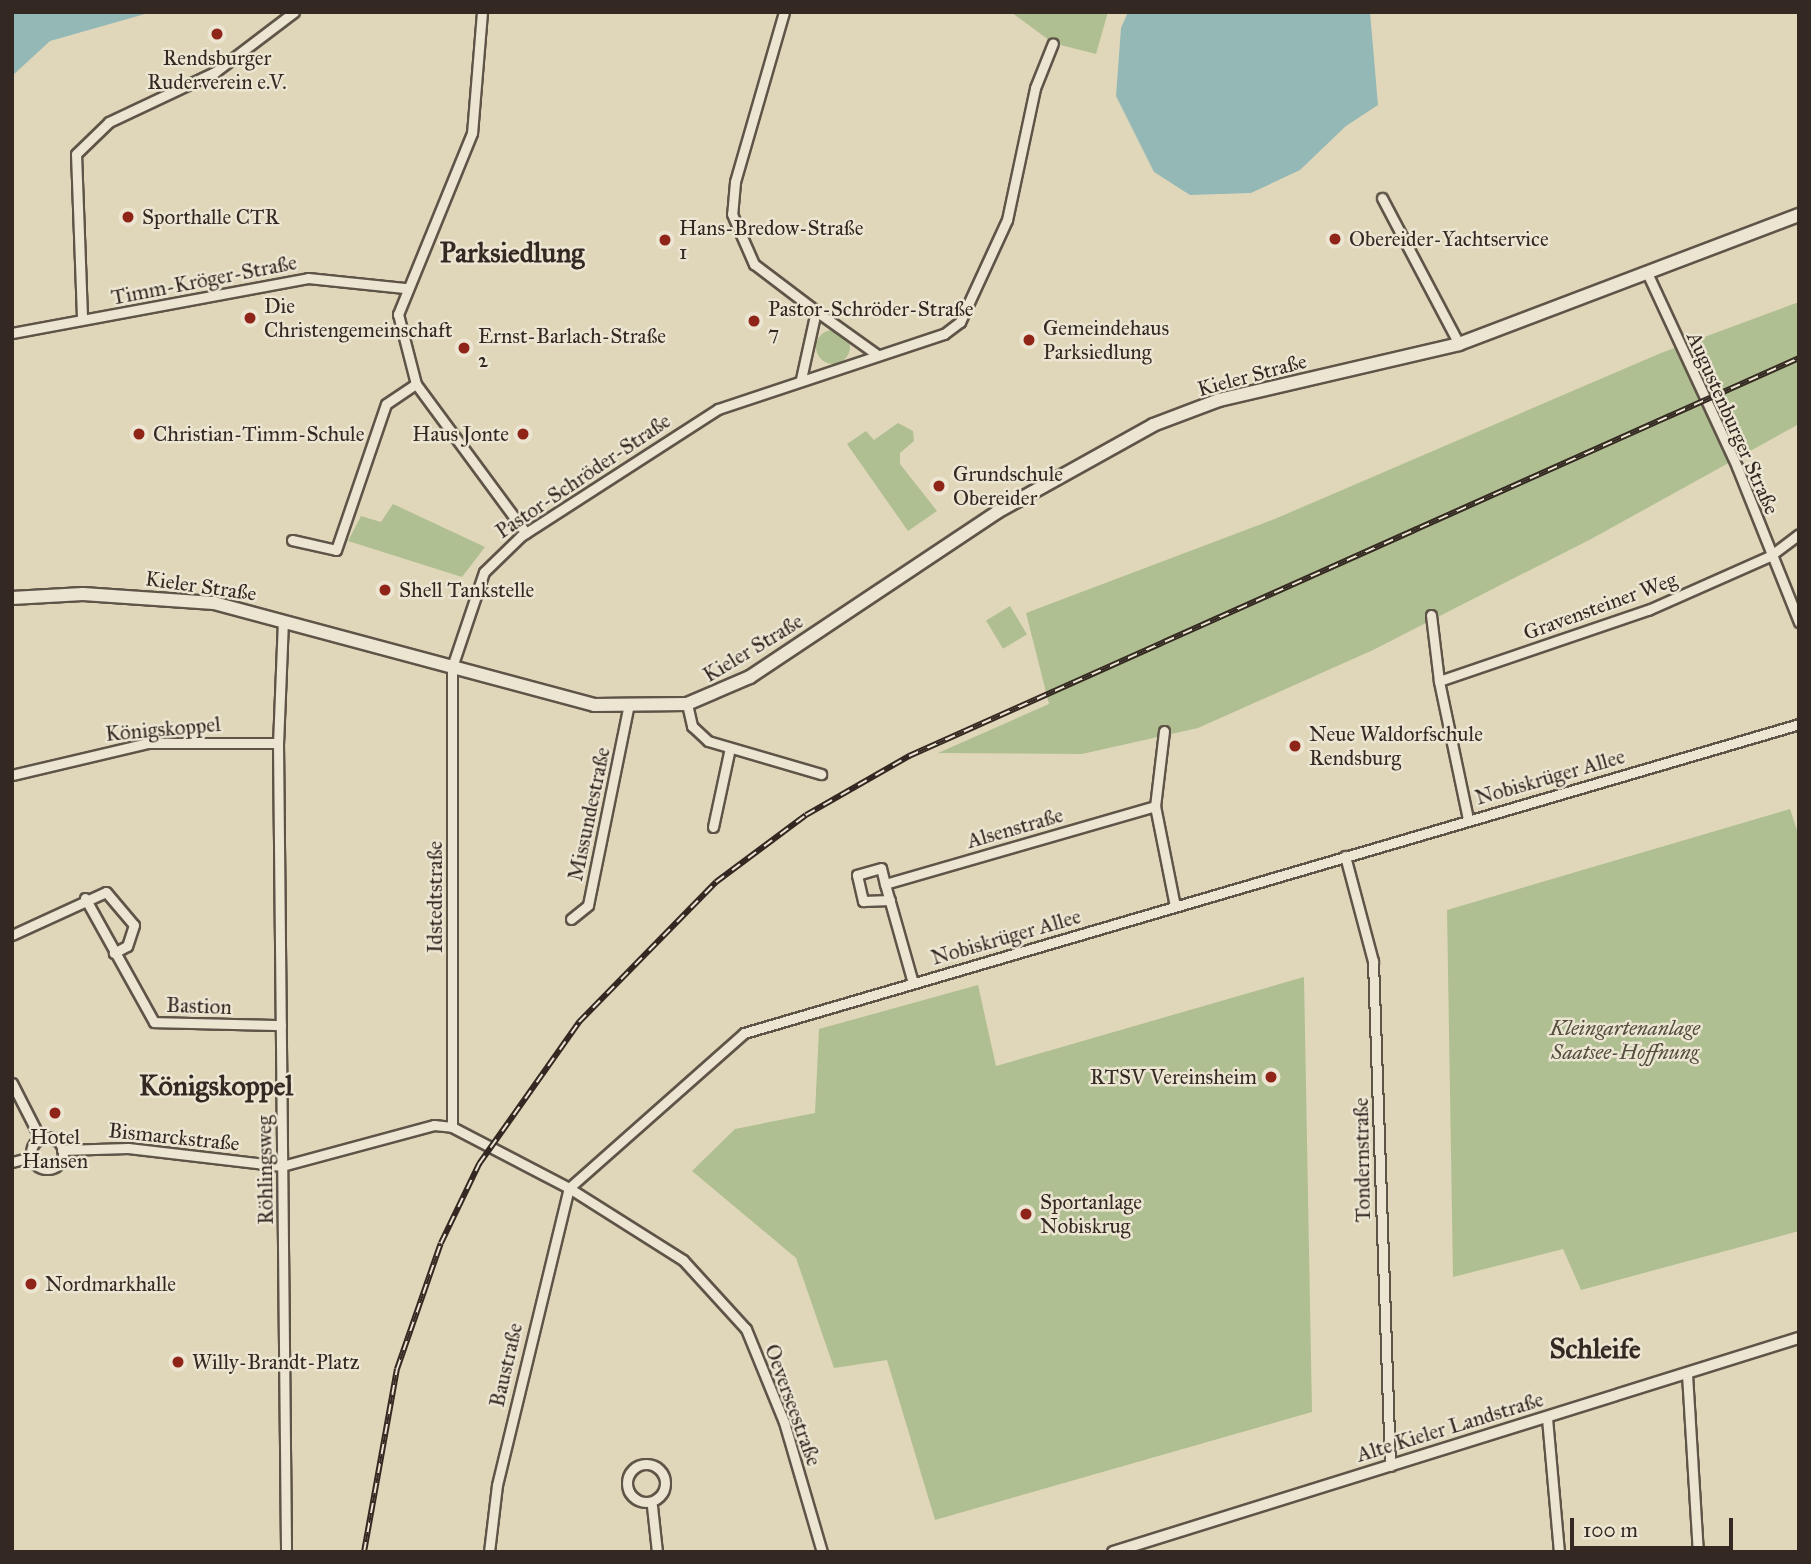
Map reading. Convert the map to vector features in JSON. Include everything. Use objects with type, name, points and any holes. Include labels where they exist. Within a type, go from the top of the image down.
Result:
[{"type":"main road","name":"Kieler Straße","points":[[12,598],[170,598],[283,620],[559,697],[628,708],[687,704],[750,677],[997,512],[1153,425],[1219,400],[1459,344],[1649,277],[1799,215]]},
{"type":"street","points":[[82,317],[76,154],[109,122],[215,72],[294,12]]},
{"type":"street","points":[[482,12],[472,133],[404,288],[401,342],[416,384],[526,533]]},
{"type":"street","points":[[784,12],[735,182],[732,214],[754,264],[876,354]]},
{"type":"street","name":"Pastor-Schröder-Straße","points":[[452,667],[484,572],[526,533],[718,409],[876,354],[944,334],[966,313],[1007,220],[1035,88],[1053,43]]},
{"type":"street","points":[[1382,198],[1459,344]]},
{"type":"street","name":"Augustenburger Straße","points":[[1649,277],[1737,467],[1770,556],[1799,622]]},
{"type":"street","name":"Timm-Kröger-Straße","points":[[12,333],[82,317],[125,317],[309,278],[404,288]]},
{"type":"street","points":[[801,379],[816,311]]},
{"type":"street","points":[[292,540],[336,550],[386,404],[416,384]]},
{"type":"street","name":"Gravensteiner Weg","points":[[1439,681],[1648,610],[1770,556],[1799,534]]},
{"type":"street","points":[[1431,615],[1439,681],[1468,819]]},
{"type":"street","name":"Röhlingsweg","points":[[283,620],[278,743],[286,1552]]},
{"type":"street","name":"Idstedtstraße","points":[[452,667],[452,1127]]},
{"type":"street","points":[[687,704],[698,736],[821,774]]},
{"type":"street","name":"Missundestraße","points":[[571,919],[588,905],[628,708]]},
{"type":"street","name":"Nobiskrüger Allee","points":[[569,1188],[744,1033],[1799,724]]},
{"type":"street","points":[[1164,731],[1155,806],[1175,906]]},
{"type":"street","name":"Königskoppel","points":[[12,775],[147,743],[278,743]]},
{"type":"street","points":[[713,827],[730,748]]},
{"type":"street","name":"Alsenstraße","points":[[885,884],[1155,806]]},
{"type":"street","name":"Tondernstraße","points":[[1345,856],[1373,961],[1390,1466]]},
{"type":"street","points":[[890,900],[863,901],[857,875],[881,868],[885,884],[890,900],[913,983]]},
{"type":"street","points":[[12,935],[85,898],[106,892],[129,912],[133,937],[114,953]]},
{"type":"street","name":"Bastion","points":[[85,898],[155,1022],[281,1025]]},
{"type":"street","points":[[12,1083],[40,1138],[32,1157]]},
{"type":"street","points":[[282,1166],[413,1128],[452,1127],[569,1188]]},
{"type":"street","points":[[12,1162],[32,1157],[50,1168],[62,1150],[55,1139],[40,1138]]},
{"type":"street","name":"Bismarckstraße","points":[[62,1150],[128,1148],[282,1166]]},
{"type":"street","name":"Baustraße","points":[[489,1552],[497,1485],[569,1188]]},
{"type":"street","name":"Oeverseestraße","points":[[569,1188],[683,1260],[746,1329],[784,1422],[822,1552]]},
{"type":"street","name":"Alte Kieler Landstraße","points":[[1113,1552],[1799,1338]]},
{"type":"street","points":[[1687,1374],[1698,1552]]},
{"type":"street","points":[[1546,1418],[1559,1552]]},
{"type":"street","points":[[652,1506],[634,1499],[632,1466],[650,1461],[658,1466],[663,1492],[652,1506],[657,1552]]},
{"type":"green space","points":[[1011,12],[1108,12],[1096,54],[1053,43]]},
{"type":"green space","points":[[1799,302],[1799,424],[1593,538],[1373,650],[1198,728],[1082,754],[938,753],[1049,704],[1026,613],[1277,518],[1661,353]]},
{"type":"green space","points":[[833,330],[845,335],[850,347],[845,359],[833,364],[821,359],[816,347],[821,335]]},
{"type":"green space","points":[[898,423],[913,431],[914,441],[900,453],[900,464],[937,511],[908,531],[847,444],[866,431],[874,440]]},
{"type":"green space","points":[[393,504],[485,547],[462,577],[348,541],[361,516],[381,522]]},
{"type":"green space","points":[[1010,606],[1027,634],[1003,649],[986,620]]},
{"type":"green space","name":"Kleingartenanlage Saatsee-Hoffnung","points":[[1790,809],[1799,836],[1799,1231],[1581,1290],[1563,1249],[1453,1277],[1447,910]]},
{"type":"green space","name":"Sportanlage Nobiskrug","points":[[1304,977],[1312,1412],[935,1520],[887,1360],[834,1368],[796,1258],[692,1171],[735,1129],[815,1113],[819,1029],[978,985],[996,1066]]},
{"type":"water","points":[[12,12],[152,12],[50,41],[12,76]]},
{"type":"water","points":[[1128,12],[1370,12],[1378,105],[1346,126],[1300,170],[1251,193],[1190,195],[1154,172],[1116,96],[1121,28]]},
{"type":"railway","points":[[364,1552],[397,1369],[441,1243],[479,1164],[579,1022],[716,882],[806,815],[909,756],[1799,358]]},
{"type":"place","name":"Rendsburger Ruderverein e.V.","points":[[217,34]]},
{"type":"place","name":"Sporthalle CTR","points":[[128,217]]},
{"type":"place","name":"Obereider-Yachtservice","points":[[1335,239]]},
{"type":"place","name":"Hans-Bredow-Straße 1","points":[[665,240]]},
{"type":"place","name":"Die Christengemeinschaft","points":[[250,318]]},
{"type":"place","name":"Pastor-Schröder-Straße 7","points":[[754,321]]},
{"type":"place","name":"Gemeindehaus Parksiedlung","points":[[1029,340]]},
{"type":"place","name":"Ernst-Barlach-Straße 2","points":[[464,348]]},
{"type":"place","name":"Christian-Timm-Schule","points":[[139,434]]},
{"type":"place","name":"Haus Jonte","points":[[523,434]]},
{"type":"place","name":"Grundschule Obereider","points":[[939,486]]},
{"type":"place","name":"Shell Tankstelle","points":[[385,590]]},
{"type":"place","name":"Neue Waldorfschule Rendsburg","points":[[1295,746]]},
{"type":"place","name":"RTSV Vereinsheim","points":[[1271,1077]]},
{"type":"place","name":"Hotel Hansen","points":[[55,1113]]},
{"type":"place","name":"Sportanlage Nobiskrug","points":[[1026,1214]]},
{"type":"place","name":"Nordmarkhalle","points":[[31,1284]]},
{"type":"place","name":"Willy-Brandt-Platz","points":[[178,1362]]},
{"type":"district","name":"Parksiedlung","points":[[512,253]]},
{"type":"district","name":"Königskoppel","points":[[216,1086]]},
{"type":"district","name":"Schleife","points":[[1595,1349]]}]
